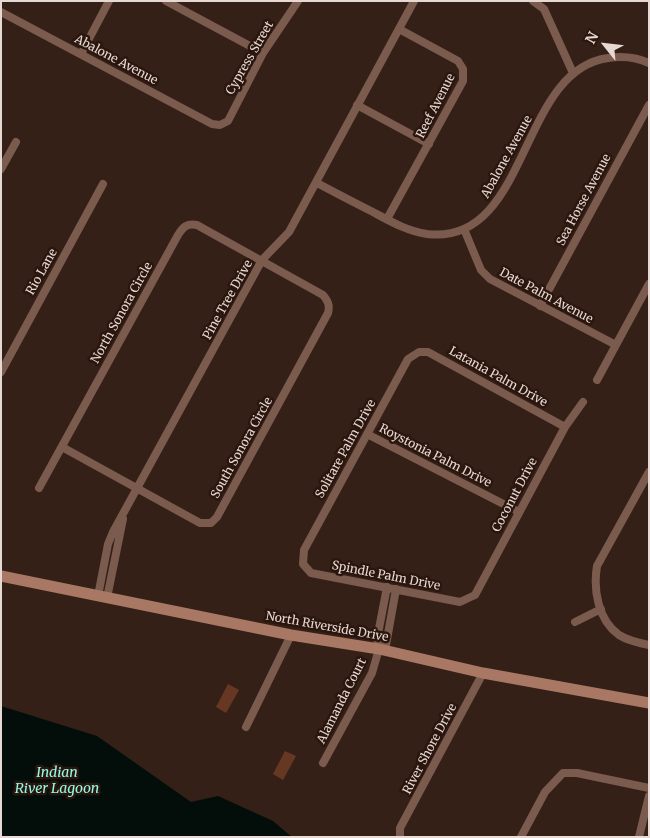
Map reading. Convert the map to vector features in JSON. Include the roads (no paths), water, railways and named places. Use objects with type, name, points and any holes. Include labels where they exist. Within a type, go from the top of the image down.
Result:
[{"type":"street","points":[[81,54],[109,1]]},
{"type":"street","points":[[166,1],[263,53]]},
{"type":"street","name":"Cypress Street","points":[[220,124],[228,121],[263,53],[298,1]]},
{"type":"street","name":"Pine Tree Drive","points":[[102,597],[125,510],[262,260],[289,232],[317,183],[414,1]]},
{"type":"street","points":[[532,1],[544,9],[573,73]]},
{"type":"street","name":"Abalone Avenue","points":[[1,12],[212,124],[220,124]]},
{"type":"street","name":"Reef Avenue","points":[[387,219],[463,81],[463,69],[458,61],[399,29]]},
{"type":"street","name":"Abalone Avenue","points":[[317,183],[405,228],[426,234],[450,233],[464,229],[483,217],[498,200],[558,89],[573,73],[588,64],[603,59],[634,58],[649,63]]},
{"type":"street","points":[[357,105],[430,144]]},
{"type":"street","name":"Sea Horse Avenue","points":[[540,306],[649,105]]},
{"type":"street","points":[[1,169],[16,142]]},
{"type":"street","name":"Rio Lane","points":[[1,372],[103,184]]},
{"type":"street","name":"North Sonora Circle","points":[[39,488],[181,229],[186,226],[197,225],[262,260]]},
{"type":"street","name":"Date Palm Avenue","points":[[464,229],[481,270],[490,279],[616,345]]},
{"type":"street","name":"South Sonora Circle","points":[[62,447],[200,523],[210,523],[217,517],[330,307],[328,300],[323,295],[262,260]]},
{"type":"street","points":[[597,380],[649,284]]},
{"type":"street","name":"Latania Palm Drive","points":[[419,352],[428,352],[565,427]]},
{"type":"street","name":"Solitare Palm Drive","points":[[302,564],[304,550],[408,359],[419,352]]},
{"type":"street","name":"Coconut Drive","points":[[468,599],[475,595],[565,427],[582,402]]},
{"type":"street","name":"Roystonia Palm Drive","points":[[367,434],[519,512]]},
{"type":"street","points":[[649,472],[597,566],[595,580],[596,597],[606,620],[619,635],[649,644]]},
{"type":"street","name":"Spindle Palm Drive","points":[[302,564],[311,573],[460,602],[468,599]]},
{"type":"street","name":"North Riverside Drive","points":[[1,576],[291,635],[379,649],[483,673],[649,703]]},
{"type":"street","points":[[386,587],[377,639],[379,649],[386,645],[396,589]]},
{"type":"street","points":[[575,622],[601,610]]},
{"type":"street","points":[[246,727],[291,635]]},
{"type":"street","name":"Alamanda Court","points":[[323,763],[372,673],[379,649]]},
{"type":"street","name":"River Shore Drive","points":[[400,837],[400,828],[483,673]]},
{"type":"street","points":[[521,837],[545,792],[563,774],[577,773],[649,788]]},
{"type":"street","points":[[639,837],[649,796]]},
{"type":"water","name":"Indian River Lagoon","points":[[1,706],[97,736],[191,802],[218,796],[273,821],[292,837],[1,837]]}]
